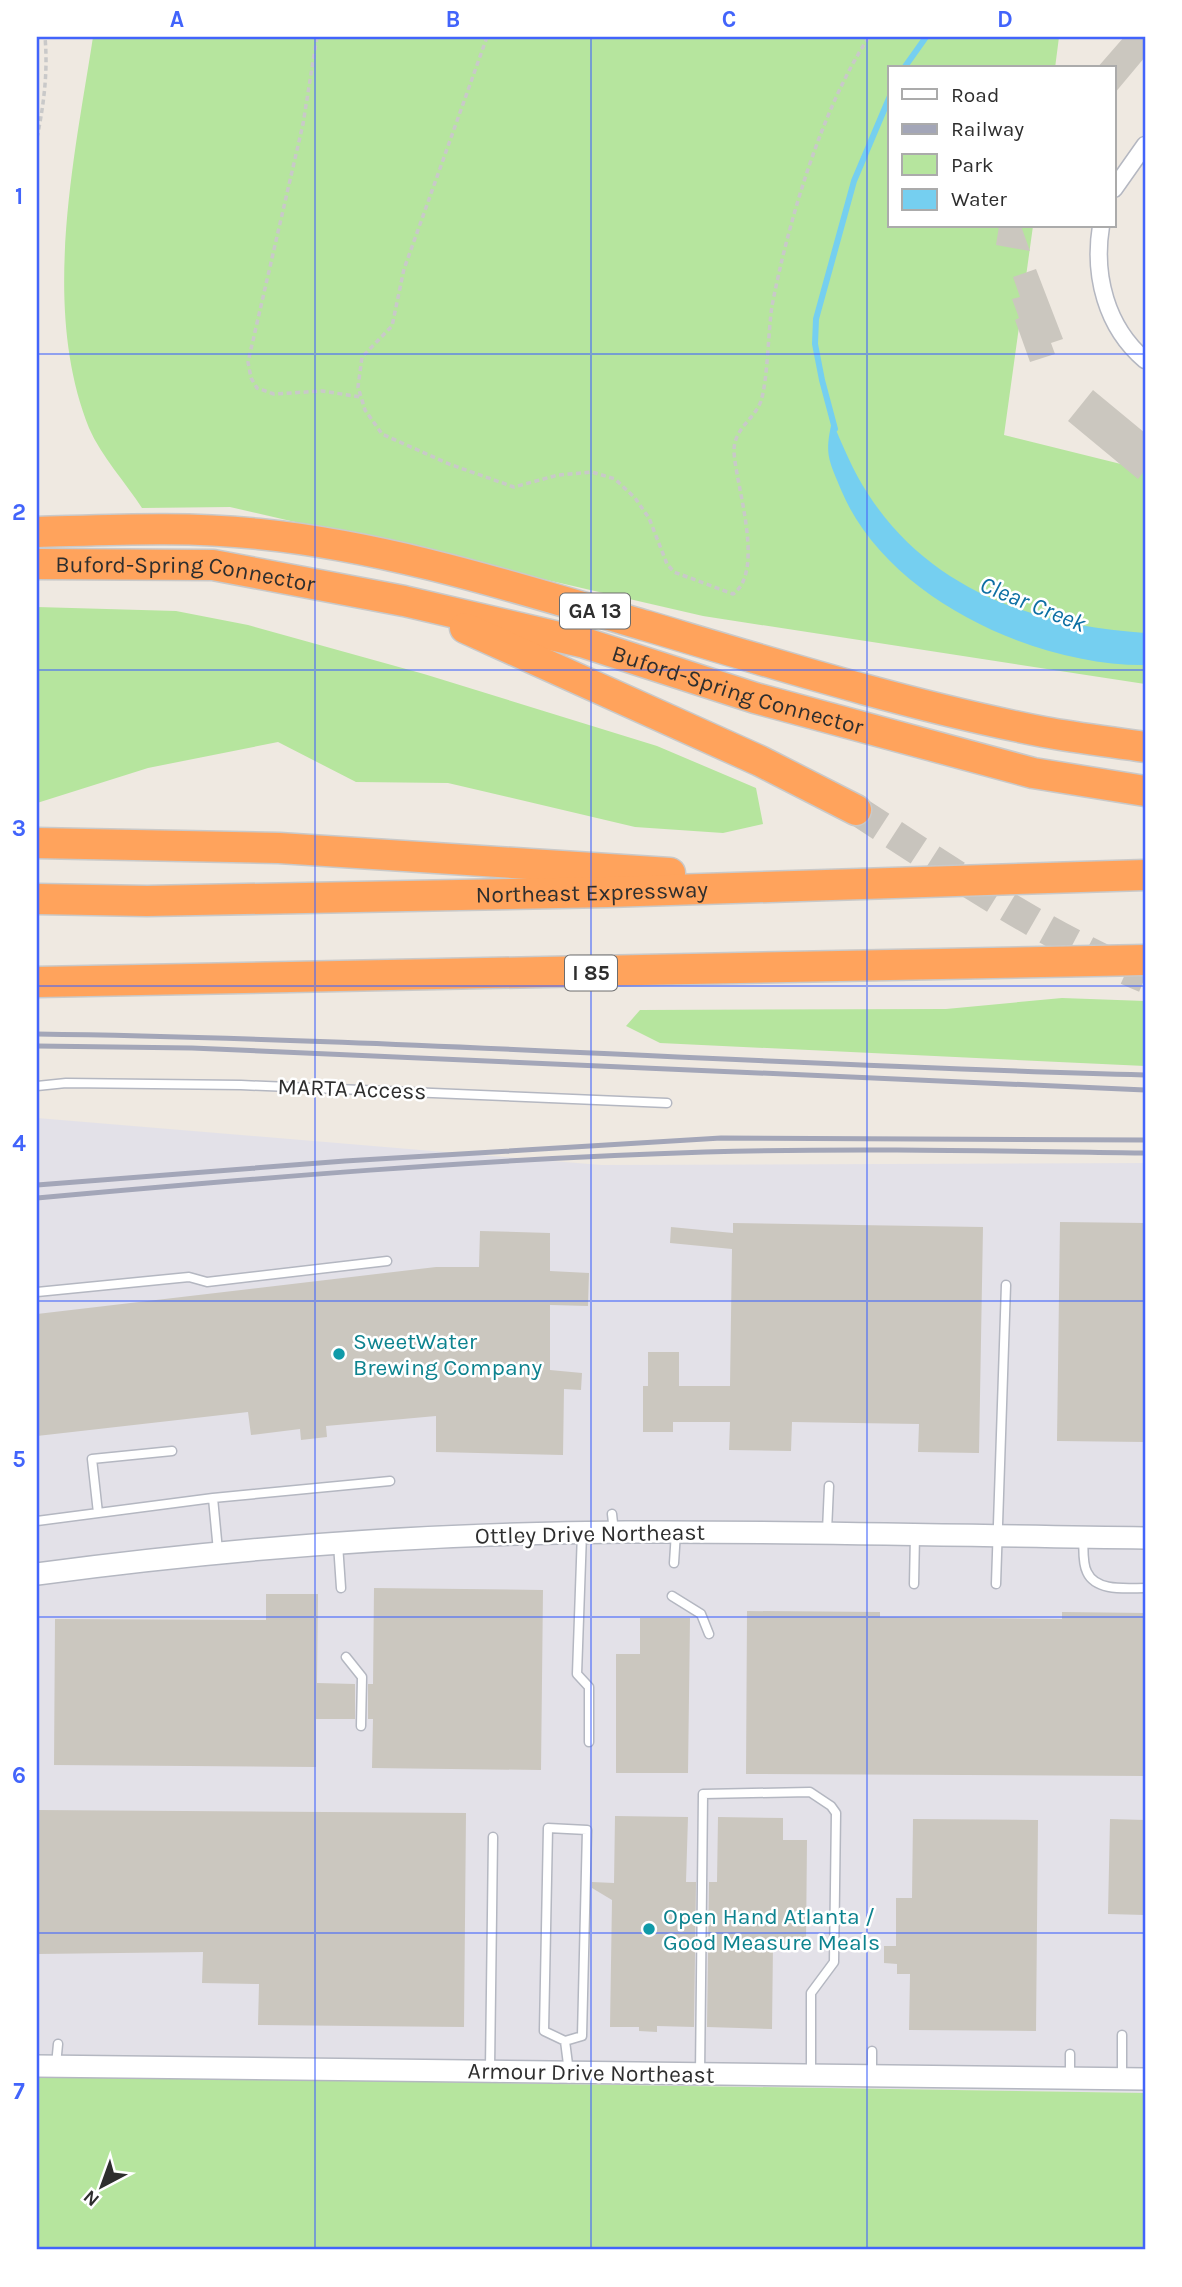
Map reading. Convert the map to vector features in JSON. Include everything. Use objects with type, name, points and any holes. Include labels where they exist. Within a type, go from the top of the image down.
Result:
[{"type":"highway","name":"Buford-Spring Connector","points":[[37,532],[180,528],[260,534],[347,547],[466,573],[758,659],[939,708],[1044,732],[1145,747]]},
{"type":"highway","name":"Buford-Spring Connector","points":[[37,564],[213,565],[404,601],[585,643],[755,698],[1033,773],[1145,791]]},
{"type":"highway","points":[[404,601],[760,761],[856,810]]},
{"type":"highway","points":[[37,843],[279,848],[848,884]]},
{"type":"highway","name":"Northeast Expressway","points":[[37,900],[147,901],[1145,876]]},
{"type":"highway","name":"I 85","points":[[37,982],[1145,960]]},
{"type":"street","points":[[1116,186],[1145,145]]},
{"type":"street","points":[[1101,228],[1097,249],[1101,286],[1113,319],[1134,350],[1145,360]]},
{"type":"street","name":"Ottley Drive Northeast","points":[[37,1574],[218,1552],[582,1533],[613,1523],[676,1532],[1145,1538]]},
{"type":"street","name":"Armour Drive Northeast","points":[[47,2067],[173,2064],[569,2073],[1145,2079]]},
{"type":"lane","name":"MARTA Access","points":[[37,1086],[66,1083],[242,1085],[667,1103]]},
{"type":"lane","points":[[37,1292],[188,1277],[207,1282],[387,1261]]},
{"type":"lane","points":[[996,1584],[995,1536],[1006,1285]]},
{"type":"lane","points":[[98,1513],[92,1459],[172,1451]]},
{"type":"lane","points":[[37,1521],[213,1498],[390,1481]]},
{"type":"lane","points":[[826,1534],[830,1486]]},
{"type":"lane","points":[[213,1498],[218,1552]]},
{"type":"lane","points":[[674,1563],[676,1532]]},
{"type":"lane","points":[[582,1533],[577,1674],[589,1687],[589,1742]]},
{"type":"lane","points":[[914,1584],[915,1535]]},
{"type":"lane","points":[[1083,1537],[1086,1572],[1097,1583],[1114,1588],[1145,1588]]},
{"type":"lane","points":[[338,1544],[341,1588]]},
{"type":"lane","points":[[672,1596],[701,1614],[709,1634]]},
{"type":"lane","points":[[346,1657],[362,1677],[361,1726]]},
{"type":"lane","points":[[700,2074],[704,1794],[810,1793],[836,1812],[834,1962],[811,1993],[811,2075]]},
{"type":"lane","points":[[548,1828],[587,1830],[582,2036],[565,2041],[544,2031],[548,1828]]},
{"type":"lane","points":[[490,2071],[493,1837]]},
{"type":"lane","points":[[1122,2035],[1122,2079]]},
{"type":"lane","points":[[565,2041],[569,2073]]},
{"type":"lane","points":[[47,2067],[58,2044]]},
{"type":"lane","points":[[872,2050],[872,2076]]},
{"type":"lane","points":[[1070,2053],[1070,2078]]},
{"type":"path","points":[[37,138],[46,96],[48,66],[45,37]]},
{"type":"path","points":[[317,37],[303,124],[248,362],[257,388],[274,394],[322,391],[361,397]]},
{"type":"path","points":[[487,37],[404,269],[391,326],[362,357],[358,387],[365,410],[382,434],[449,464],[514,487],[558,475],[592,472],[615,479],[635,498],[649,518],[667,564],[674,572],[733,594],[739,590],[744,580],[748,524],[734,452],[736,435],[761,401],[767,333],[780,266],[828,116],[849,66],[869,37]]},
{"type":"shaded area","points":[[37,1118],[601,1165],[1145,1163],[1145,2093],[37,2076]]},
{"type":"green space","points":[[93,37],[1059,37],[1055,66],[888,66],[888,228],[1033,228],[1004,435],[1145,470],[1145,684],[703,616],[230,507],[142,508],[94,438],[75,382],[67,334],[64,284],[66,234]]},
{"type":"green space","points":[[37,607],[176,611],[248,625],[424,674],[657,746],[756,788],[763,824],[723,833],[635,827],[448,783],[356,782],[278,742],[148,768],[37,803]]},
{"type":"green space","points":[[1062,998],[1145,1001],[1145,1066],[660,1043],[626,1026],[640,1010],[946,1009]]},
{"type":"green space","points":[[37,2076],[1145,2093],[1145,2250],[37,2250]]},
{"type":"water","points":[[832,421],[868,494],[893,527],[922,556],[988,597],[1025,611],[1064,622],[1145,633],[1145,665],[1102,662],[1058,653],[1013,639],[969,619],[929,594],[893,564],[863,530],[842,492],[829,458],[828,442]]},
{"type":"building","points":[[1124,37],[1145,37],[1145,57],[1116,92],[1116,66],[1099,66]]},
{"type":"building","points":[[999,228],[1022,228],[1030,251],[996,245]]},
{"type":"building","points":[[1036,269],[1063,339],[1051,343],[1055,354],[1030,362],[1015,320],[1019,318],[1012,299],[1020,297],[1013,277]]},
{"type":"building","points":[[1093,390],[1145,433],[1145,470],[1138,479],[1068,421]]},
{"type":"building","points":[[1060,1222],[1145,1223],[1145,1442],[1057,1441]]},
{"type":"building","points":[[733,1223],[983,1227],[979,1453],[918,1452],[919,1424],[792,1422],[791,1451],[729,1450],[730,1422],[673,1422],[673,1432],[643,1432],[643,1386],[648,1386],[648,1352],[679,1352],[679,1386],[730,1386],[732,1249],[670,1243],[671,1227],[733,1233]]},
{"type":"building","points":[[480,1231],[550,1233],[550,1271],[589,1273],[588,1306],[550,1305],[550,1370],[582,1373],[581,1390],[564,1389],[563,1455],[436,1452],[436,1416],[326,1426],[327,1437],[301,1440],[300,1429],[251,1435],[248,1412],[37,1436],[37,1314],[436,1267],[479,1267]]},
{"type":"building","points":[[374,1588],[543,1590],[541,1770],[372,1768],[373,1719],[368,1719],[368,1684],[373,1684]]},
{"type":"building","points":[[266,1594],[318,1594],[317,1683],[355,1684],[355,1719],[316,1719],[316,1767],[54,1765],[55,1619],[266,1620]]},
{"type":"building","points":[[747,1611],[880,1612],[880,1617],[1062,1619],[1062,1612],[1145,1613],[1145,1776],[746,1774]]},
{"type":"building","points":[[640,1618],[690,1618],[688,1773],[616,1773],[616,1654],[640,1654]]},
{"type":"building","points":[[37,1810],[466,1813],[464,2027],[258,2025],[259,1984],[202,1983],[203,1952],[37,1954]]},
{"type":"building","name":"Open Hand Atlanta / Good Measure Meals","points":[[615,1816],[688,1817],[686,1882],[696,1882],[694,2027],[657,2026],[657,2032],[639,2031],[639,2027],[610,2027],[612,1900],[592,1888],[592,1882],[614,1883]]},
{"type":"building","points":[[718,1817],[783,1818],[783,1840],[807,1840],[806,1944],[773,1944],[772,2029],[707,2027],[709,1882],[717,1882]]},
{"type":"building","points":[[913,1819],[1038,1820],[1036,2031],[909,2030],[910,1974],[897,1974],[897,1964],[884,1963],[884,1946],[896,1946],[896,1898],[912,1898]]},
{"type":"building","points":[[1110,1819],[1145,1820],[1145,1915],[1108,1914]]},
{"type":"waterway","points":[[905,66],[926,37]]},
{"type":"waterway","points":[[835,429],[815,344],[816,319],[854,181],[888,101]]},
{"type":"tunnel","points":[[856,810],[1033,922],[1145,978]]},
{"type":"railway","points":[[37,1034],[314,1041],[868,1066],[1145,1075]]},
{"type":"railway","points":[[37,1046],[192,1048],[1145,1090]]},
{"type":"railway","points":[[37,1185],[345,1161],[721,1138],[1145,1140]]},
{"type":"railway","points":[[37,1198],[370,1170],[621,1155],[815,1150],[1145,1153]]},
{"type":"place","name":"SweetWater Brewing Company","points":[[339,1354]]},
{"type":"place","name":"Open Hand Atlanta / Good Measure Meals","points":[[649,1929]]},
{"type":"water label","name":"Clear Creek","points":[[1033,604]]}]
